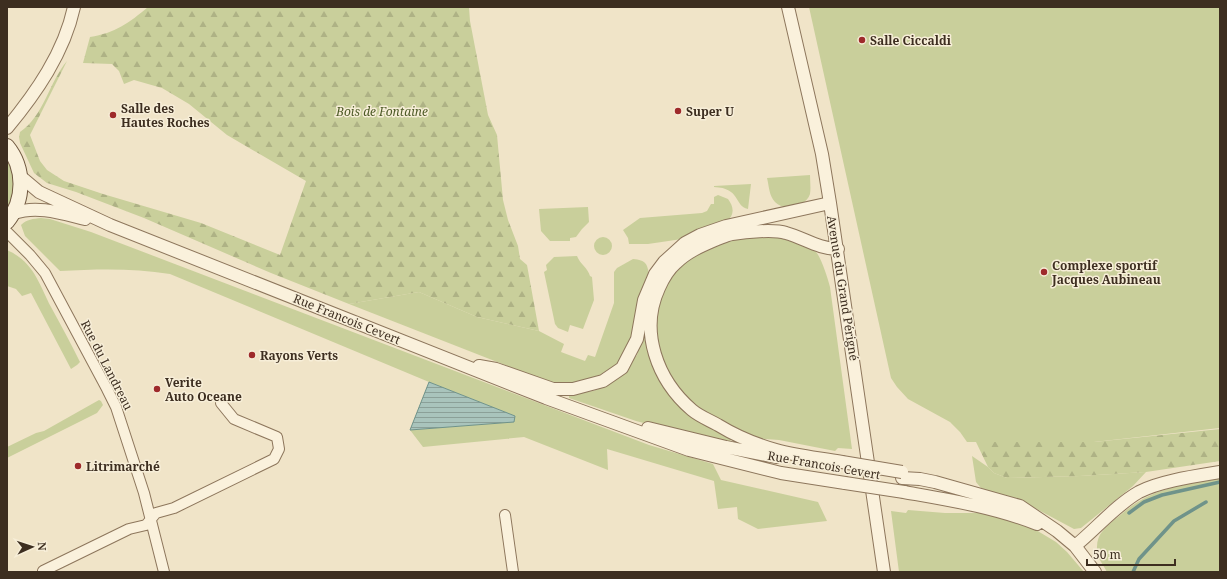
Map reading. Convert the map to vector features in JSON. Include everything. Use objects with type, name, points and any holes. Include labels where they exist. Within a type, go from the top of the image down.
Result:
[{"type":"main road","points":[[7,146],[17,162],[20,176],[20,195],[10,218]]},
{"type":"street","points":[[7,128],[37,89],[52,64],[64,39],[74,7]]},
{"type":"street","name":"Avenue du Grand Périgné","points":[[788,7],[820,146],[838,249],[884,572]]},
{"type":"street","name":"Rue Francois Cevert","points":[[20,176],[39,192],[110,225],[546,398],[689,450],[781,473],[960,501],[1012,514],[1057,531]]},
{"type":"street","points":[[460,364],[496,369],[553,389],[573,389],[603,381],[622,368],[637,339],[644,300],[655,274],[664,262],[685,243],[700,235],[726,226],[830,203]]},
{"type":"street","name":"Rue Francois Cevert","points":[[10,218],[23,210],[49,210],[110,225]]},
{"type":"street","points":[[838,249],[818,246],[786,233],[770,231],[732,234],[703,245],[688,253],[675,264],[663,280],[654,299],[651,320],[651,341],[655,357],[668,384],[693,411],[733,434],[758,444],[778,451],[842,465]]},
{"type":"street","name":"Rue du Landreau","points":[[7,232],[30,255],[45,273],[108,389],[118,414],[151,519],[164,572]]},
{"type":"street","points":[[43,571],[129,529],[146,525],[156,513],[174,508],[274,459],[279,449],[277,437],[234,419],[221,403]]},
{"type":"street","name":"Rue Francois Cevert","points":[[585,412],[726,447],[796,462],[842,465],[902,475],[907,473],[1020,506],[1057,531],[1075,546],[1095,572]]},
{"type":"street","points":[[1075,546],[1129,499],[1140,492],[1167,483],[1220,472]]},
{"type":"street","points":[[505,515],[513,572]]},
{"type":"green space","name":"Bois de Fontaine","points":[[148,7],[469,7],[470,21],[488,115],[497,135],[503,200],[508,220],[518,246],[520,259],[527,265],[539,331],[477,317],[419,292],[349,304],[271,273],[144,218],[76,192],[47,183],[34,173],[20,143],[20,132],[35,117],[41,108],[55,79],[67,61],[30,135],[40,161],[47,170],[64,181],[201,223],[280,255],[306,181],[227,135],[189,104],[162,88],[134,80],[124,84],[119,71],[112,64],[83,63],[90,37],[114,30],[134,18]]},
{"type":"green space","name":"Complexe sportif Jacques Aubineau","points":[[809,7],[1220,7],[1220,428],[1094,442],[967,442],[950,422],[908,399],[891,378]]},
{"type":"green space","points":[[7,160],[12,172],[13,191],[7,209]]},
{"type":"green space","points":[[810,175],[810,194],[808,198],[800,205],[794,207],[784,207],[773,200],[770,194],[767,178]]},
{"type":"green space","points":[[751,184],[748,209],[741,204],[729,190],[714,187],[714,186]]},
{"type":"green space","points":[[718,195],[728,199],[733,211],[731,217],[726,222],[682,239],[648,244],[629,244],[628,238],[623,230],[640,218],[702,213],[707,211],[711,204],[714,204],[714,197]]},
{"type":"green space","points":[[588,207],[589,222],[576,237],[570,238],[570,241],[550,241],[541,231],[539,209]]},
{"type":"green space","points":[[41,218],[50,219],[91,232],[649,445],[713,464],[721,480],[818,502],[827,521],[758,529],[738,519],[737,507],[718,509],[714,481],[607,449],[608,470],[524,437],[423,447],[410,430],[513,422],[515,416],[429,382],[170,274],[115,270],[60,271],[25,236],[21,225],[28,220]]},
{"type":"green space","points":[[782,236],[813,249],[820,258],[826,274],[830,287],[852,449],[838,448],[835,451],[779,440],[751,438],[694,406],[666,374],[654,330],[661,295],[672,275],[689,258],[722,243],[749,237]]},
{"type":"green space","points":[[603,237],[609,240],[612,246],[609,252],[603,255],[597,252],[594,246],[597,240]]},
{"type":"green space","points":[[7,250],[24,261],[35,274],[80,362],[71,369],[31,293],[22,296],[16,289],[7,286]]},
{"type":"green space","points":[[577,256],[592,277],[594,300],[583,329],[570,325],[568,332],[558,328],[555,324],[544,272],[547,270],[546,265],[554,257]]},
{"type":"green space","points":[[633,259],[641,260],[646,264],[649,277],[633,337],[618,363],[594,379],[579,384],[548,382],[349,304],[419,292],[477,317],[539,331],[564,344],[561,352],[585,361],[588,355],[595,357],[614,303],[614,272],[617,268]]},
{"type":"green space","points":[[644,329],[649,353],[703,424],[732,438],[728,445],[636,421],[569,398],[569,394],[593,391],[604,387],[622,373],[637,355]]},
{"type":"green space","points":[[99,400],[103,405],[97,413],[7,458],[7,447],[36,433],[44,431]]},
{"type":"green space","points":[[1220,429],[1220,461],[1146,472],[1080,476],[1007,478],[994,473],[988,467],[976,442],[1094,442]]},
{"type":"green space","points":[[972,456],[994,473],[1007,478],[1146,472],[1133,486],[1081,528],[1074,529],[1031,506],[981,488],[976,482]]},
{"type":"green space","points":[[1220,478],[1220,572],[1107,572],[1097,551],[1097,542],[1102,532],[1114,520],[1136,503],[1166,489]]},
{"type":"green space","points":[[908,510],[945,513],[982,513],[1031,527],[1056,542],[1067,552],[1084,572],[899,572],[891,511],[906,513]]},
{"type":"water","points":[[429,382],[515,416],[514,422],[410,430]]},
{"type":"waterway","points":[[1129,513],[1144,502],[1162,495],[1220,482]]},
{"type":"waterway","points":[[1133,572],[1139,559],[1174,521],[1206,502]]},
{"type":"place","name":"Salle Ciccaldi","points":[[862,40]]},
{"type":"place","name":"Super U","points":[[678,111]]},
{"type":"place","name":"Salle des Hautes Roches","points":[[113,115]]},
{"type":"place","name":"Complexe sportif Jacques Aubineau","points":[[1044,272]]},
{"type":"place","name":"Rayons Verts","points":[[252,355]]},
{"type":"place","name":"Verite Auto Oceane","points":[[157,389]]},
{"type":"place","name":"Litrimarché","points":[[78,466]]}]
